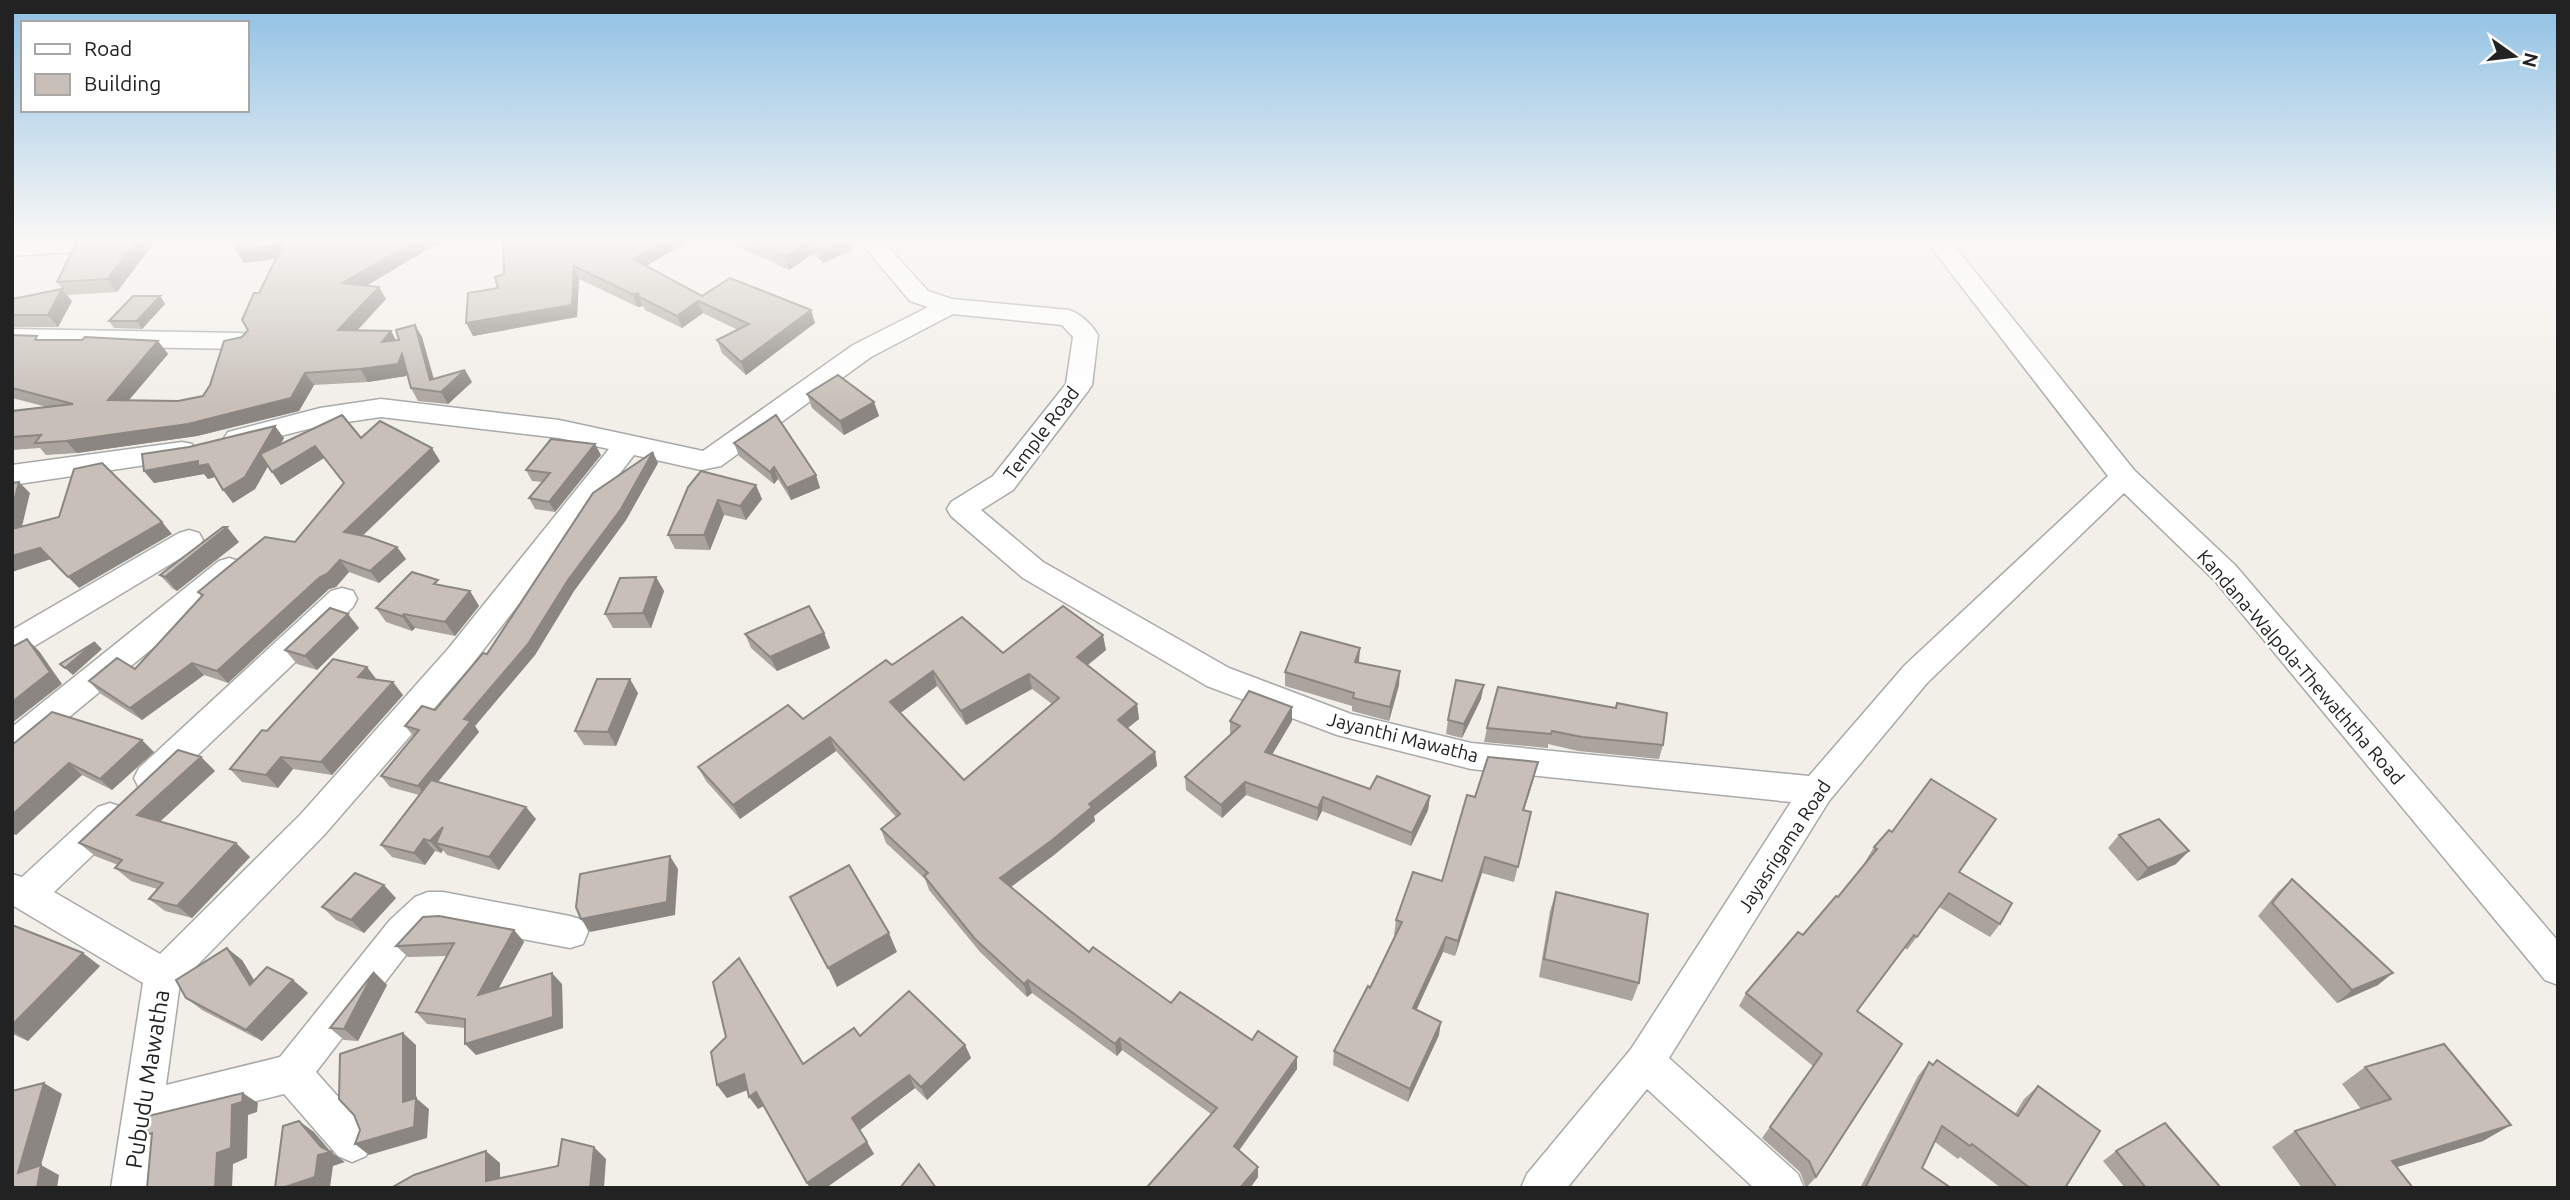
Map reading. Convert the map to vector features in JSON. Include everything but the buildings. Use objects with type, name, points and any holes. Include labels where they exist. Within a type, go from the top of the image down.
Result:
[{"type":"street","name":"Temple Road","points":[[917,294],[949,306],[1069,318],[1086,335],[1079,385],[1003,483],[961,509]]},
{"type":"street","name":"Kandana-Walpola-Thewaththa Road","points":[[1980,294],[2124,477],[2225,573],[2558,968]]},
{"type":"street","points":[[12,475],[198,448],[320,416],[381,408],[559,429],[701,461],[711,459],[862,351],[949,306]]},
{"type":"street","points":[[12,337],[242,341]]},
{"type":"street","points":[[163,975],[313,824],[460,658],[628,444]]},
{"type":"street","name":"Jayasrigama Road","points":[[1541,1188],[1645,1062],[1817,790],[1916,674],[2124,477]]},
{"type":"street","name":"Jayanthi Mawatha","points":[[961,509],[1033,570],[1218,677],[1348,726],[1471,756],[1817,790]]},
{"type":"street","points":[[12,646],[189,540]]},
{"type":"street","points":[[12,746],[254,549]]},
{"type":"street","points":[[19,892],[342,599]]},
{"type":"street","name":"Pubudu Mawatha","points":[[19,892],[163,975],[131,1188]]},
{"type":"street","points":[[143,1110],[291,1073],[403,931],[428,908],[443,908],[570,932]]},
{"type":"street","points":[[1645,1062],[1784,1188]]},
{"type":"street","points":[[291,1073],[352,1142]]}]
